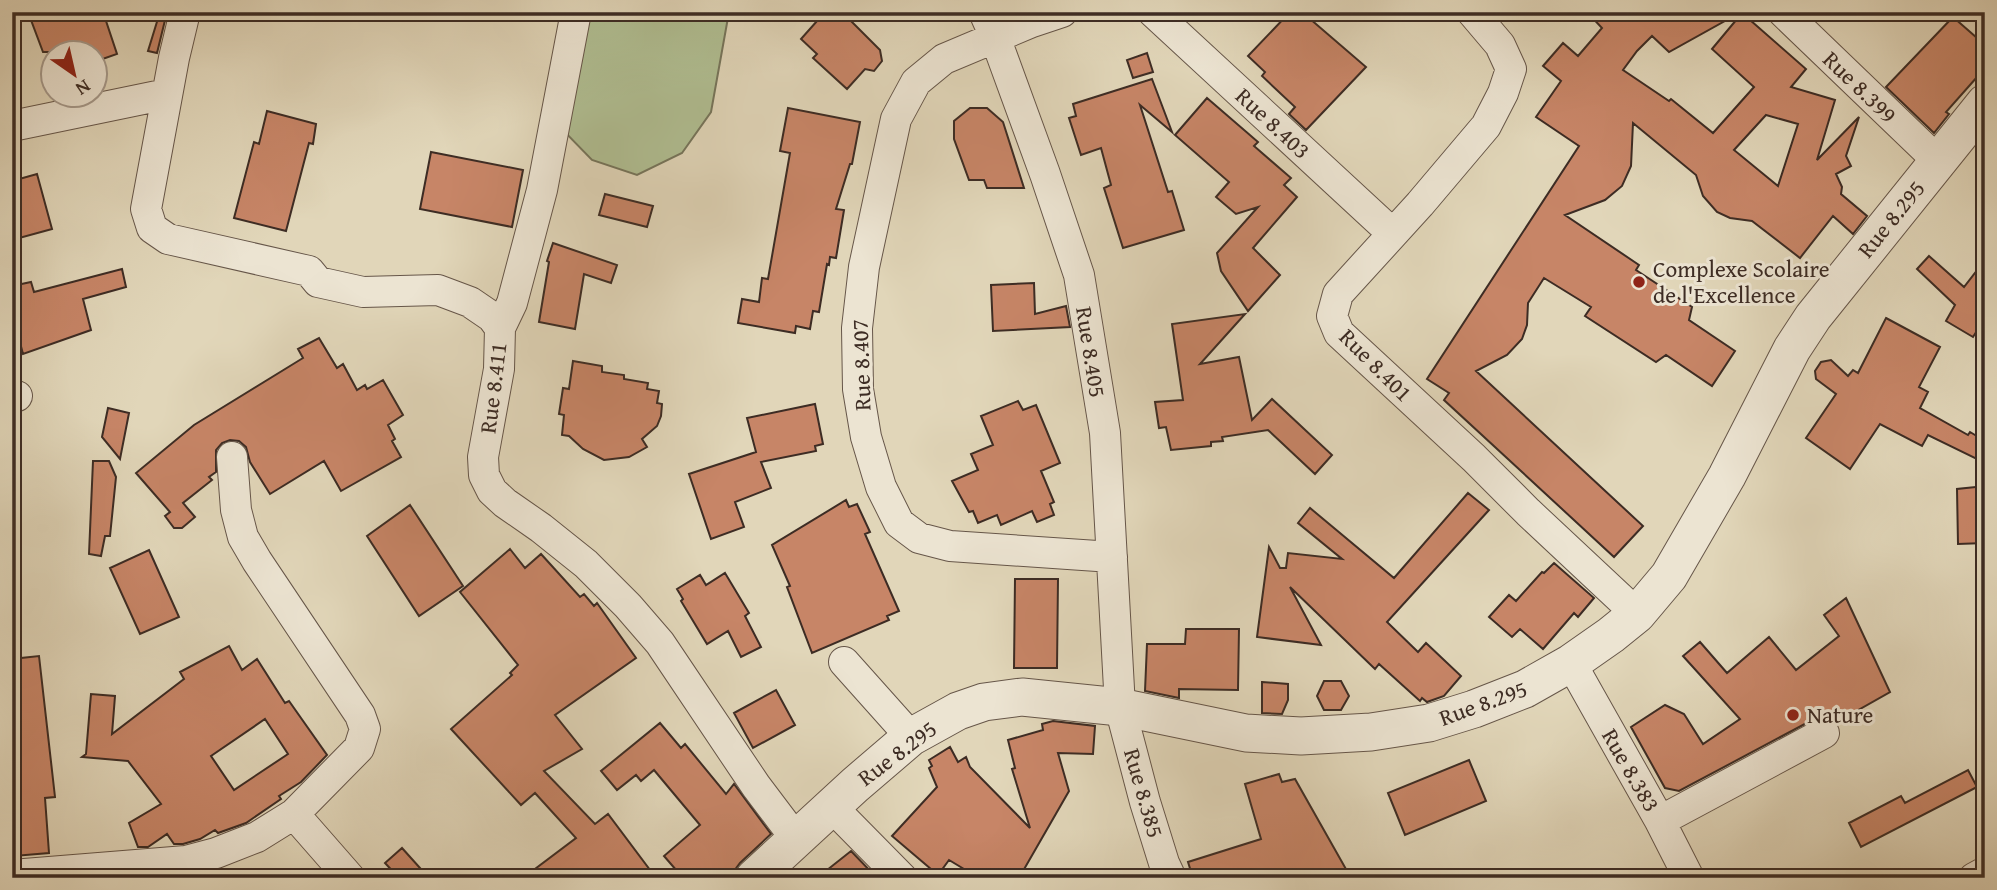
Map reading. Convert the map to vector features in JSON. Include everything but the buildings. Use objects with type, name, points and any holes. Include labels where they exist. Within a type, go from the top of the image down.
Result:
[{"type":"street","name":"Rue 8.411","points":[[186,12],[167,94],[146,209],[152,228],[168,239],[309,271],[318,282],[363,292],[438,290],[470,302],[492,317],[500,328],[499,369],[483,457],[484,475],[492,491],[586,564],[628,606],[660,643],[756,786],[796,839]]},
{"type":"street","points":[[500,328],[512,303],[542,190],[576,12]]},
{"type":"street","points":[[990,25],[1062,12]]},
{"type":"street","name":"Rue 8.403","points":[[1153,12],[1392,233]]},
{"type":"street","name":"Rue 8.401","points":[[1472,12],[1500,45],[1511,69],[1503,93],[1486,126],[1338,294],[1332,316],[1339,333],[1637,614]]},
{"type":"street","name":"Rue 8.399","points":[[1783,12],[1938,161]]},
{"type":"street","name":"Rue 8.407","points":[[990,25],[916,82],[896,119],[864,267],[857,328],[858,390],[866,438],[881,486],[899,523],[919,538],[950,546],[1112,557]]},
{"type":"street","name":"Rue 8.405","points":[[990,25],[1064,226],[1079,275],[1105,433],[1120,707]]},
{"type":"street","points":[[12,126],[167,94]]},
{"type":"street","name":"Rue 8.295","points":[[754,878],[831,806],[911,737],[958,711],[984,702],[1022,697],[1120,707],[1246,733],[1301,736],[1371,732],[1429,723],[1474,709],[1525,689],[1571,663],[1637,614],[1669,576],[1727,476],[1792,349],[1813,317],[1985,103]]},
{"type":"street","points":[[12,875],[186,861],[216,853],[257,837],[294,814],[359,748],[365,729],[360,715],[243,537],[236,510],[232,457]]},
{"type":"street","points":[[844,662],[911,737]]},
{"type":"street","name":"Rue 8.383","points":[[1571,663],[1689,878]]},
{"type":"street","name":"Rue 8.385","points":[[1120,707],[1145,802],[1171,878]]},
{"type":"street","points":[[1660,821],[1824,733]]},
{"type":"street","points":[[831,806],[902,878]]},
{"type":"street","points":[[294,814],[350,878]]},
{"type":"street","points":[[1974,878],[1985,872]]},
{"type":"green space","points":[[583,12],[729,12],[711,112],[682,153],[637,175],[592,160],[556,123]]},
{"type":"place","name":"Complexe Scolaire de l'Excellence","points":[[1639,282]]},
{"type":"place","name":"Nature","points":[[1793,715]]}]
